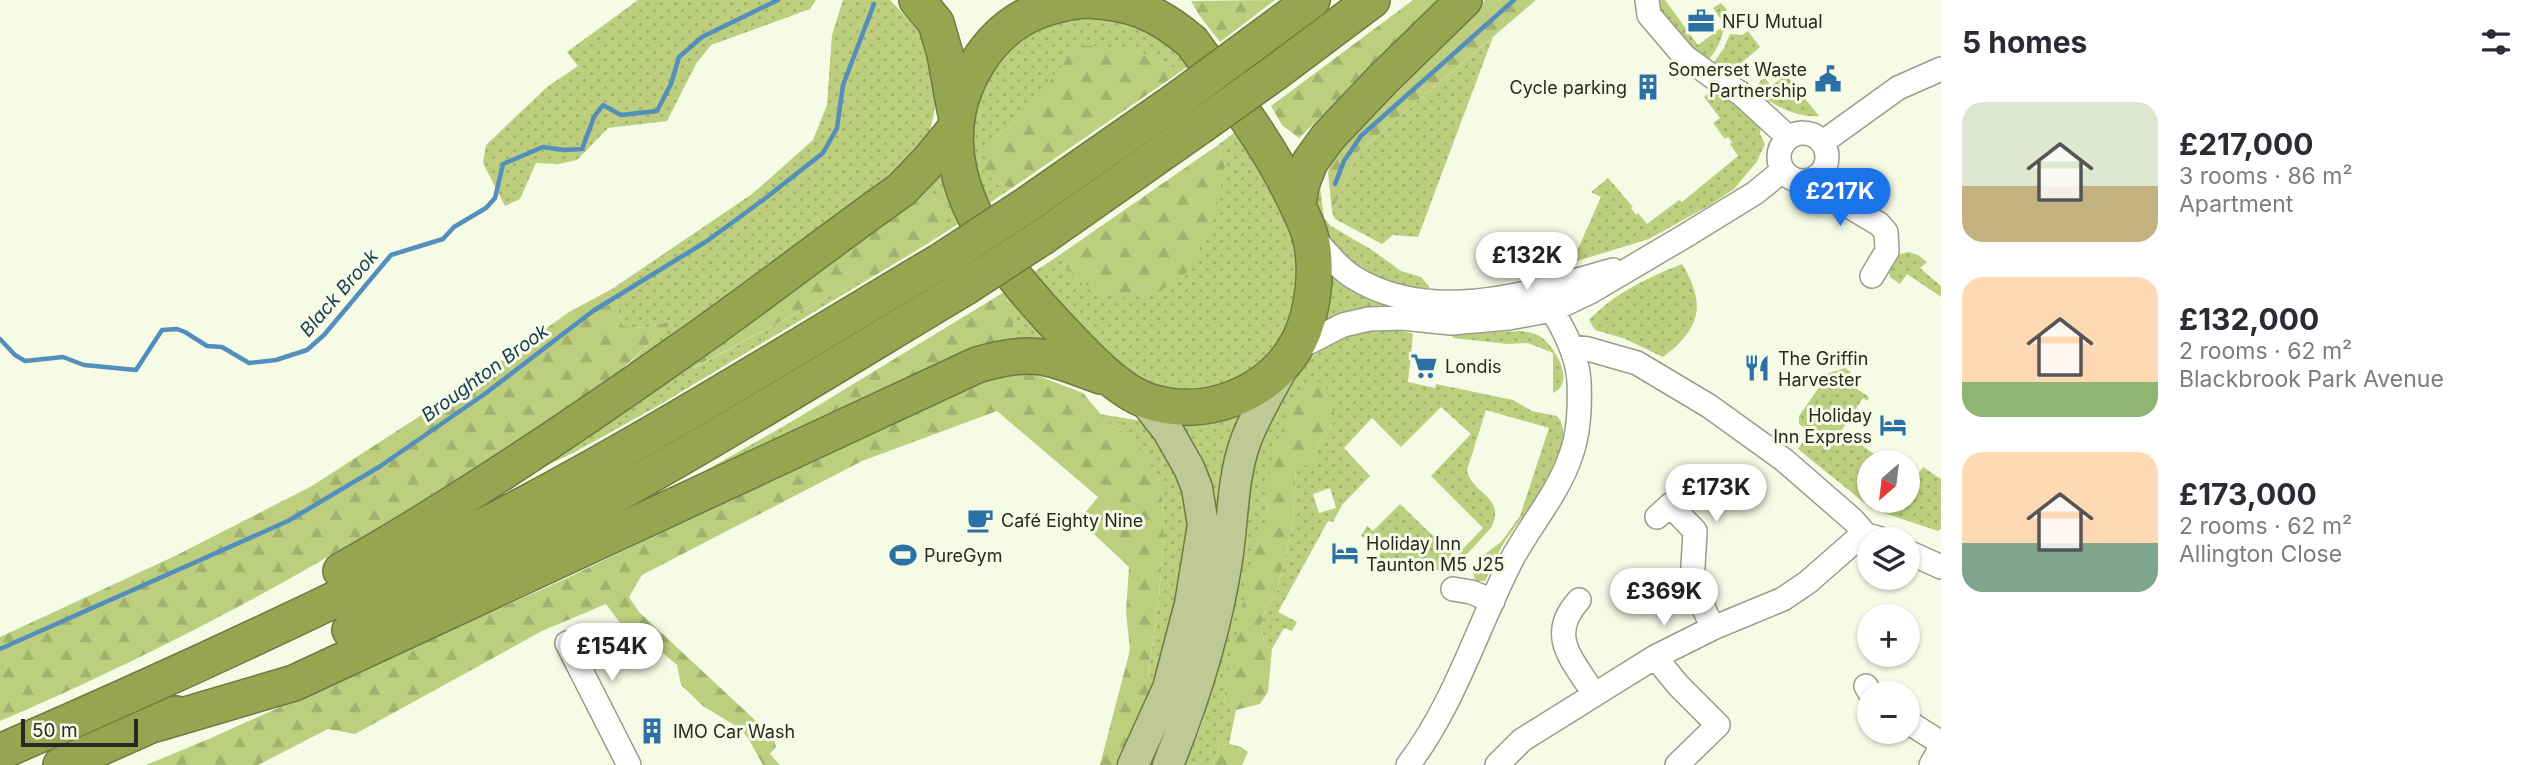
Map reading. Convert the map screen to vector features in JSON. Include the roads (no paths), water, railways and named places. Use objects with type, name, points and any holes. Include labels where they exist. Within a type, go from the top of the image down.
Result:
[{"type":"highway","points":[[917,0],[936,23],[945,54],[960,174],[969,205],[986,238],[1026,292],[1075,345],[1114,381]]},
{"type":"highway","points":[[144,690],[509,470],[669,359],[901,190],[928,162],[955,123],[969,76],[1012,12],[1085,0],[1114,1],[1142,9],[1174,27],[1192,42],[1256,131],[1280,169],[1304,220]]},
{"type":"highway","points":[[0,752],[144,690],[467,534],[700,405],[944,259],[1178,99],[1312,0]]},
{"type":"highway","points":[[61,765],[155,724],[478,568],[718,436],[964,288],[1044,236],[1276,72],[1372,0]]},
{"type":"highway","points":[[155,724],[293,683],[977,365],[1003,357],[1032,355],[1068,363],[1114,381],[1143,399],[1168,405],[1196,407],[1231,400],[1272,378],[1289,358],[1306,327],[1312,302],[1314,276],[1301,185],[1310,162],[1328,138],[1383,79],[1464,0]]},
{"type":"main road","points":[[1167,765],[1193,701],[1209,645],[1227,561],[1244,445],[1289,358]]},
{"type":"main road","points":[[1133,765],[1168,688],[1190,604],[1203,525],[1197,488],[1189,468],[1168,431],[1143,399]]},
{"type":"street","points":[[1647,0],[1648,15],[1684,55],[1713,77],[1741,93],[1788,137]]},
{"type":"street","points":[[1822,142],[1898,88],[1941,69]]},
{"type":"street","points":[[1802,132],[1817,136],[1822,142],[1827,151],[1827,161],[1816,177],[1794,180],[1782,171],[1778,153],[1781,144],[1788,137],[1802,132]]},
{"type":"street","points":[[1289,358],[1343,325],[1369,319],[1402,318],[1451,323],[1510,318],[1552,310],[1590,292],[1755,193],[1782,171]]},
{"type":"street","points":[[1816,177],[1837,200],[1879,224],[1886,232],[1887,251],[1872,276]]},
{"type":"street","points":[[1304,220],[1352,276],[1406,298],[1470,302],[1509,296],[1639,262]]},
{"type":"street","points":[[1408,765],[1419,750],[1470,654],[1512,560],[1558,485],[1571,456],[1577,425],[1579,379],[1572,347],[1540,289]]},
{"type":"street","points":[[1572,347],[1637,363],[1709,406],[1784,460],[1861,527]]},
{"type":"street","points":[[1670,504],[1695,531],[1692,584],[1713,628]]},
{"type":"street","points":[[1497,765],[1522,740],[1655,657],[1713,628],[1783,599],[1808,582],[1857,540]]},
{"type":"street","points":[[1920,557],[1941,567]]},
{"type":"street","points":[[1453,589],[1471,592],[1493,601]]},
{"type":"street","points":[[1579,600],[1565,619],[1563,642],[1594,694]]},
{"type":"street","points":[[567,643],[629,765]]},
{"type":"street","points":[[1655,657],[1678,685],[1723,720],[1677,765]]},
{"type":"street","points":[[1920,730],[1941,745],[1931,765]]},
{"type":"waterway","name":"Black Brook","points":[[0,339],[15,355],[25,361],[63,357],[84,365],[136,370],[162,330],[177,329],[185,332],[207,346],[222,347],[249,363],[276,360],[307,350],[324,335],[391,255],[443,239],[454,227],[486,208],[495,198],[503,164],[543,147],[582,149],[594,117],[603,105],[621,115],[657,111],[671,84],[679,57],[702,37],[778,0]]},
{"type":"waterway","points":[[1335,184],[1344,161],[1361,136],[1514,0]]},
{"type":"waterway","name":"Broughton Brook","points":[[0,649],[288,521],[379,467],[486,393],[593,311],[707,241],[763,200],[823,153],[837,128],[843,85],[874,4]]},
{"type":"place","name":"NFU Mutual","points":[[1701,21]]},
{"type":"place","name":"Somerset Waste Partnership","points":[[1828,79]]},
{"type":"place","name":"Cycle parking","points":[[1648,87]]},
{"type":"place","name":"Londis","points":[[1424,366]]},
{"type":"place","name":"The Griffin Harvester","points":[[1757,368]]},
{"type":"place","name":"Holiday Inn Express","points":[[1893,425]]},
{"type":"place","name":"Café Eighty Nine","points":[[980,520]]},
{"type":"place","name":"Holiday Inn Taunton M5 J25","points":[[1345,553]]},
{"type":"place","name":"PureGym","points":[[903,555]]},
{"type":"place","name":"IMO Car Wash","points":[[652,731]]}]
